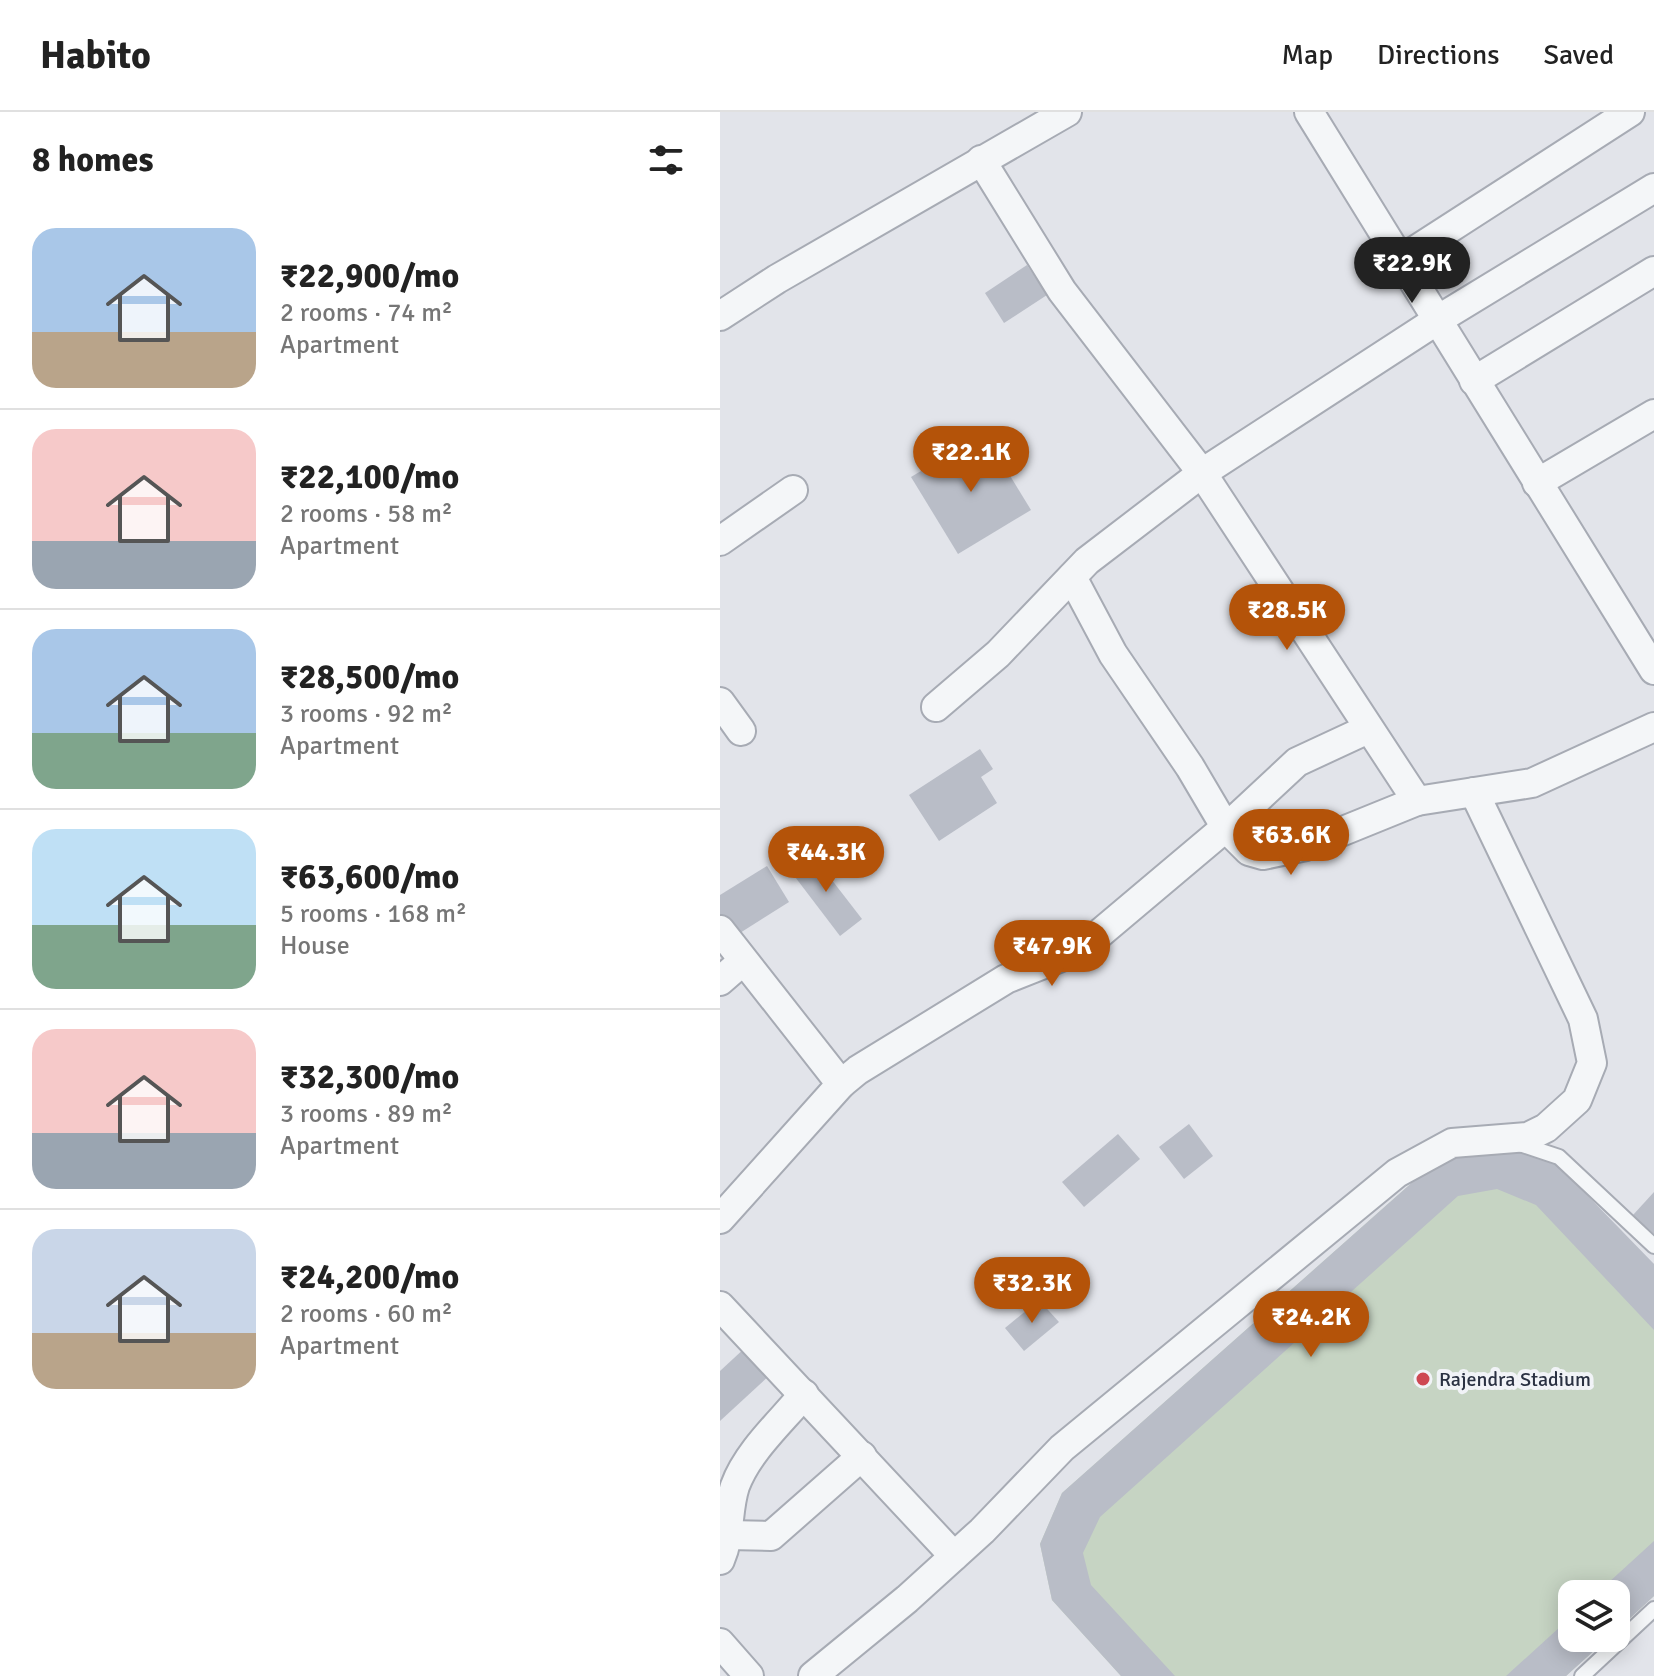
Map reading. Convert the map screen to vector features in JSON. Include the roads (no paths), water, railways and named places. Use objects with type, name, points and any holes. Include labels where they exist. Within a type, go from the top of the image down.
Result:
[{"type":"street","points":[[720,316],[1067,112]]},
{"type":"street","points":[[1309,112],[1654,670]]},
{"type":"street","points":[[1402,259],[1630,112]]},
{"type":"street","points":[[981,160],[1062,291],[1202,473],[1417,801]]},
{"type":"street","points":[[936,707],[998,654],[1111,540],[1202,473],[1439,319],[1654,188]]},
{"type":"street","points":[[1474,381],[1654,271]]},
{"type":"street","points":[[1537,483],[1654,414]]},
{"type":"street","points":[[720,541],[793,490]]},
{"type":"street","points":[[1072,577],[1113,654],[1190,767],[1226,828],[1249,851],[1280,854],[1417,801],[1532,783],[1654,727]]},
{"type":"street","points":[[720,702],[741,731]]},
{"type":"street","points":[[720,1219],[841,1084],[1006,979],[1074,952],[1226,828],[1297,762],[1368,729]]},
{"type":"street","points":[[813,1676],[858,1641],[954,1556],[1062,1448],[1371,1193],[1431,1153],[1452,1143],[1528,1137],[1546,1128],[1577,1100],[1592,1063],[1583,1019],[1474,792]]},
{"type":"street","points":[[720,930],[841,1084]]},
{"type":"street","points":[[720,981],[743,961]]},
{"type":"street","points":[[720,1306],[954,1556]]},
{"type":"street","points":[[804,1394],[754,1453],[736,1482],[723,1541],[771,1536],[862,1456]]},
{"type":"street","points":[[720,1643],[749,1676]]},
{"type":"lane","points":[[1478,1139],[1522,1144],[1559,1157],[1654,1246]]},
{"type":"lane","points":[[1582,1676],[1654,1609]]},
{"type":"place","name":"Rajendra Stadium","points":[[1423,1379]]}]
